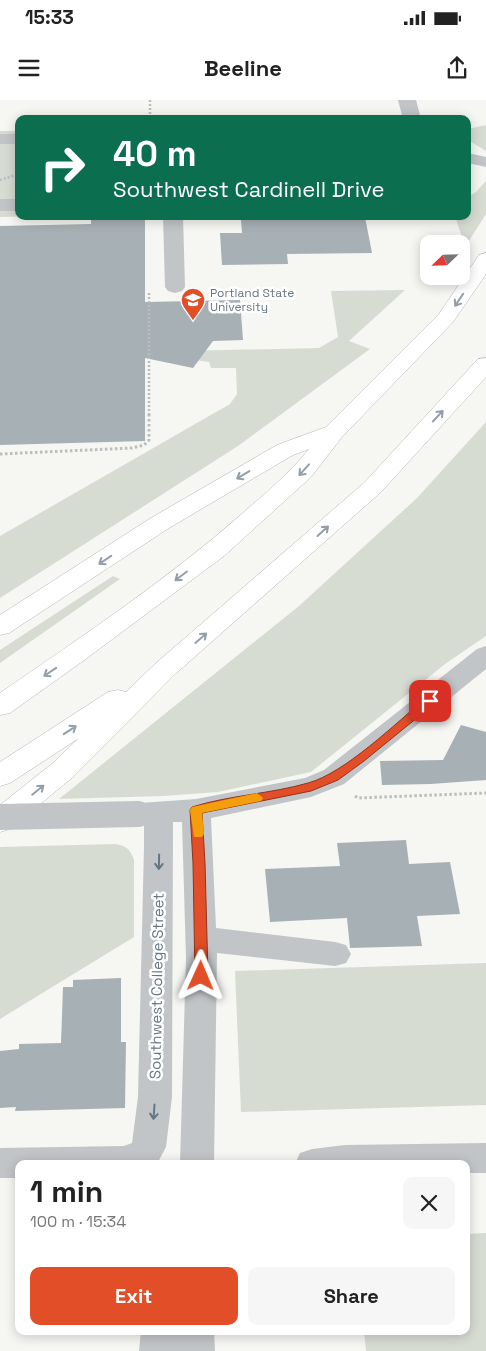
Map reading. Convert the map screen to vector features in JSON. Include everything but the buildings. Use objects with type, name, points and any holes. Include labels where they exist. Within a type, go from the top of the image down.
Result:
[{"type":"highway","points":[[0,706],[74,655],[215,551],[304,472],[334,432],[446,318],[486,259]]},
{"type":"highway","points":[[0,819],[64,770],[164,670],[373,487],[486,364]]},
{"type":"highway","points":[[0,627],[160,524],[285,450],[334,432]]},
{"type":"highway","points":[[0,776],[164,670]]},
{"type":"street","points":[[407,100],[411,115]]},
{"type":"street","points":[[0,139],[15,139]]},
{"type":"street","points":[[0,205],[15,205]]},
{"type":"street","points":[[173,220],[175,287]]},
{"type":"street","points":[[0,819],[148,814],[196,810],[311,787],[334,777],[360,758],[486,655]]},
{"type":"street","points":[[196,810],[202,939],[197,1160]]},
{"type":"street","name":"Southwest College Street","points":[[128,1160],[143,1156],[149,1147],[155,1097],[159,847],[148,814]]},
{"type":"street","points":[[202,939],[335,954]]},
{"type":"street","points":[[345,1160],[486,1158]]},
{"type":"street","name":"Southwest College Street","points":[[0,1163],[15,1163]]},
{"type":"street","points":[[158,1351],[160,1335]]},
{"type":"street","points":[[195,1335],[196,1351]]},
{"type":"path","points":[[150,100],[150,115]]},
{"type":"path","points":[[0,180],[15,175]]},
{"type":"path","points":[[0,454],[132,448],[144,445],[149,440],[148,293]]},
{"type":"path","points":[[334,777],[358,798],[486,794]]},
{"type":"shaded area","points":[[486,125],[486,151],[471,142],[471,128]]},
{"type":"shaded area","points":[[0,131],[15,131],[15,217],[0,217]]},
{"type":"shaded area","points":[[486,181],[486,214],[470,239],[470,235],[461,235],[456,220],[471,220],[471,195]]},
{"type":"shaded area","points":[[405,290],[349,341],[370,349],[238,446],[0,598],[0,536],[230,404],[237,394],[236,368],[211,368],[209,362],[181,358],[180,351],[319,348],[338,337],[331,291]]},
{"type":"shaded area","points":[[486,422],[486,636],[445,664],[311,772],[218,792],[163,796],[59,799],[299,606],[417,498]]},
{"type":"shaded area","points":[[113,576],[120,579],[0,663],[0,650]]},
{"type":"shaded area","points":[[115,844],[128,849],[134,860],[134,937],[0,1019],[0,847]]},
{"type":"shaded area","points":[[486,963],[486,1105],[241,1112],[235,971]]},
{"type":"shaded area","points":[[486,1233],[486,1351],[366,1351],[364,1335],[470,1335],[470,1234]]},
{"type":"slow traffic","points":[[198,834],[196,810],[257,798]]},
{"type":"place","name":"Portland State University","points":[[193,321]]},
{"type":"route","points":[[201,976],[199,844],[196,810],[311,787],[334,777],[430,701]]}]
